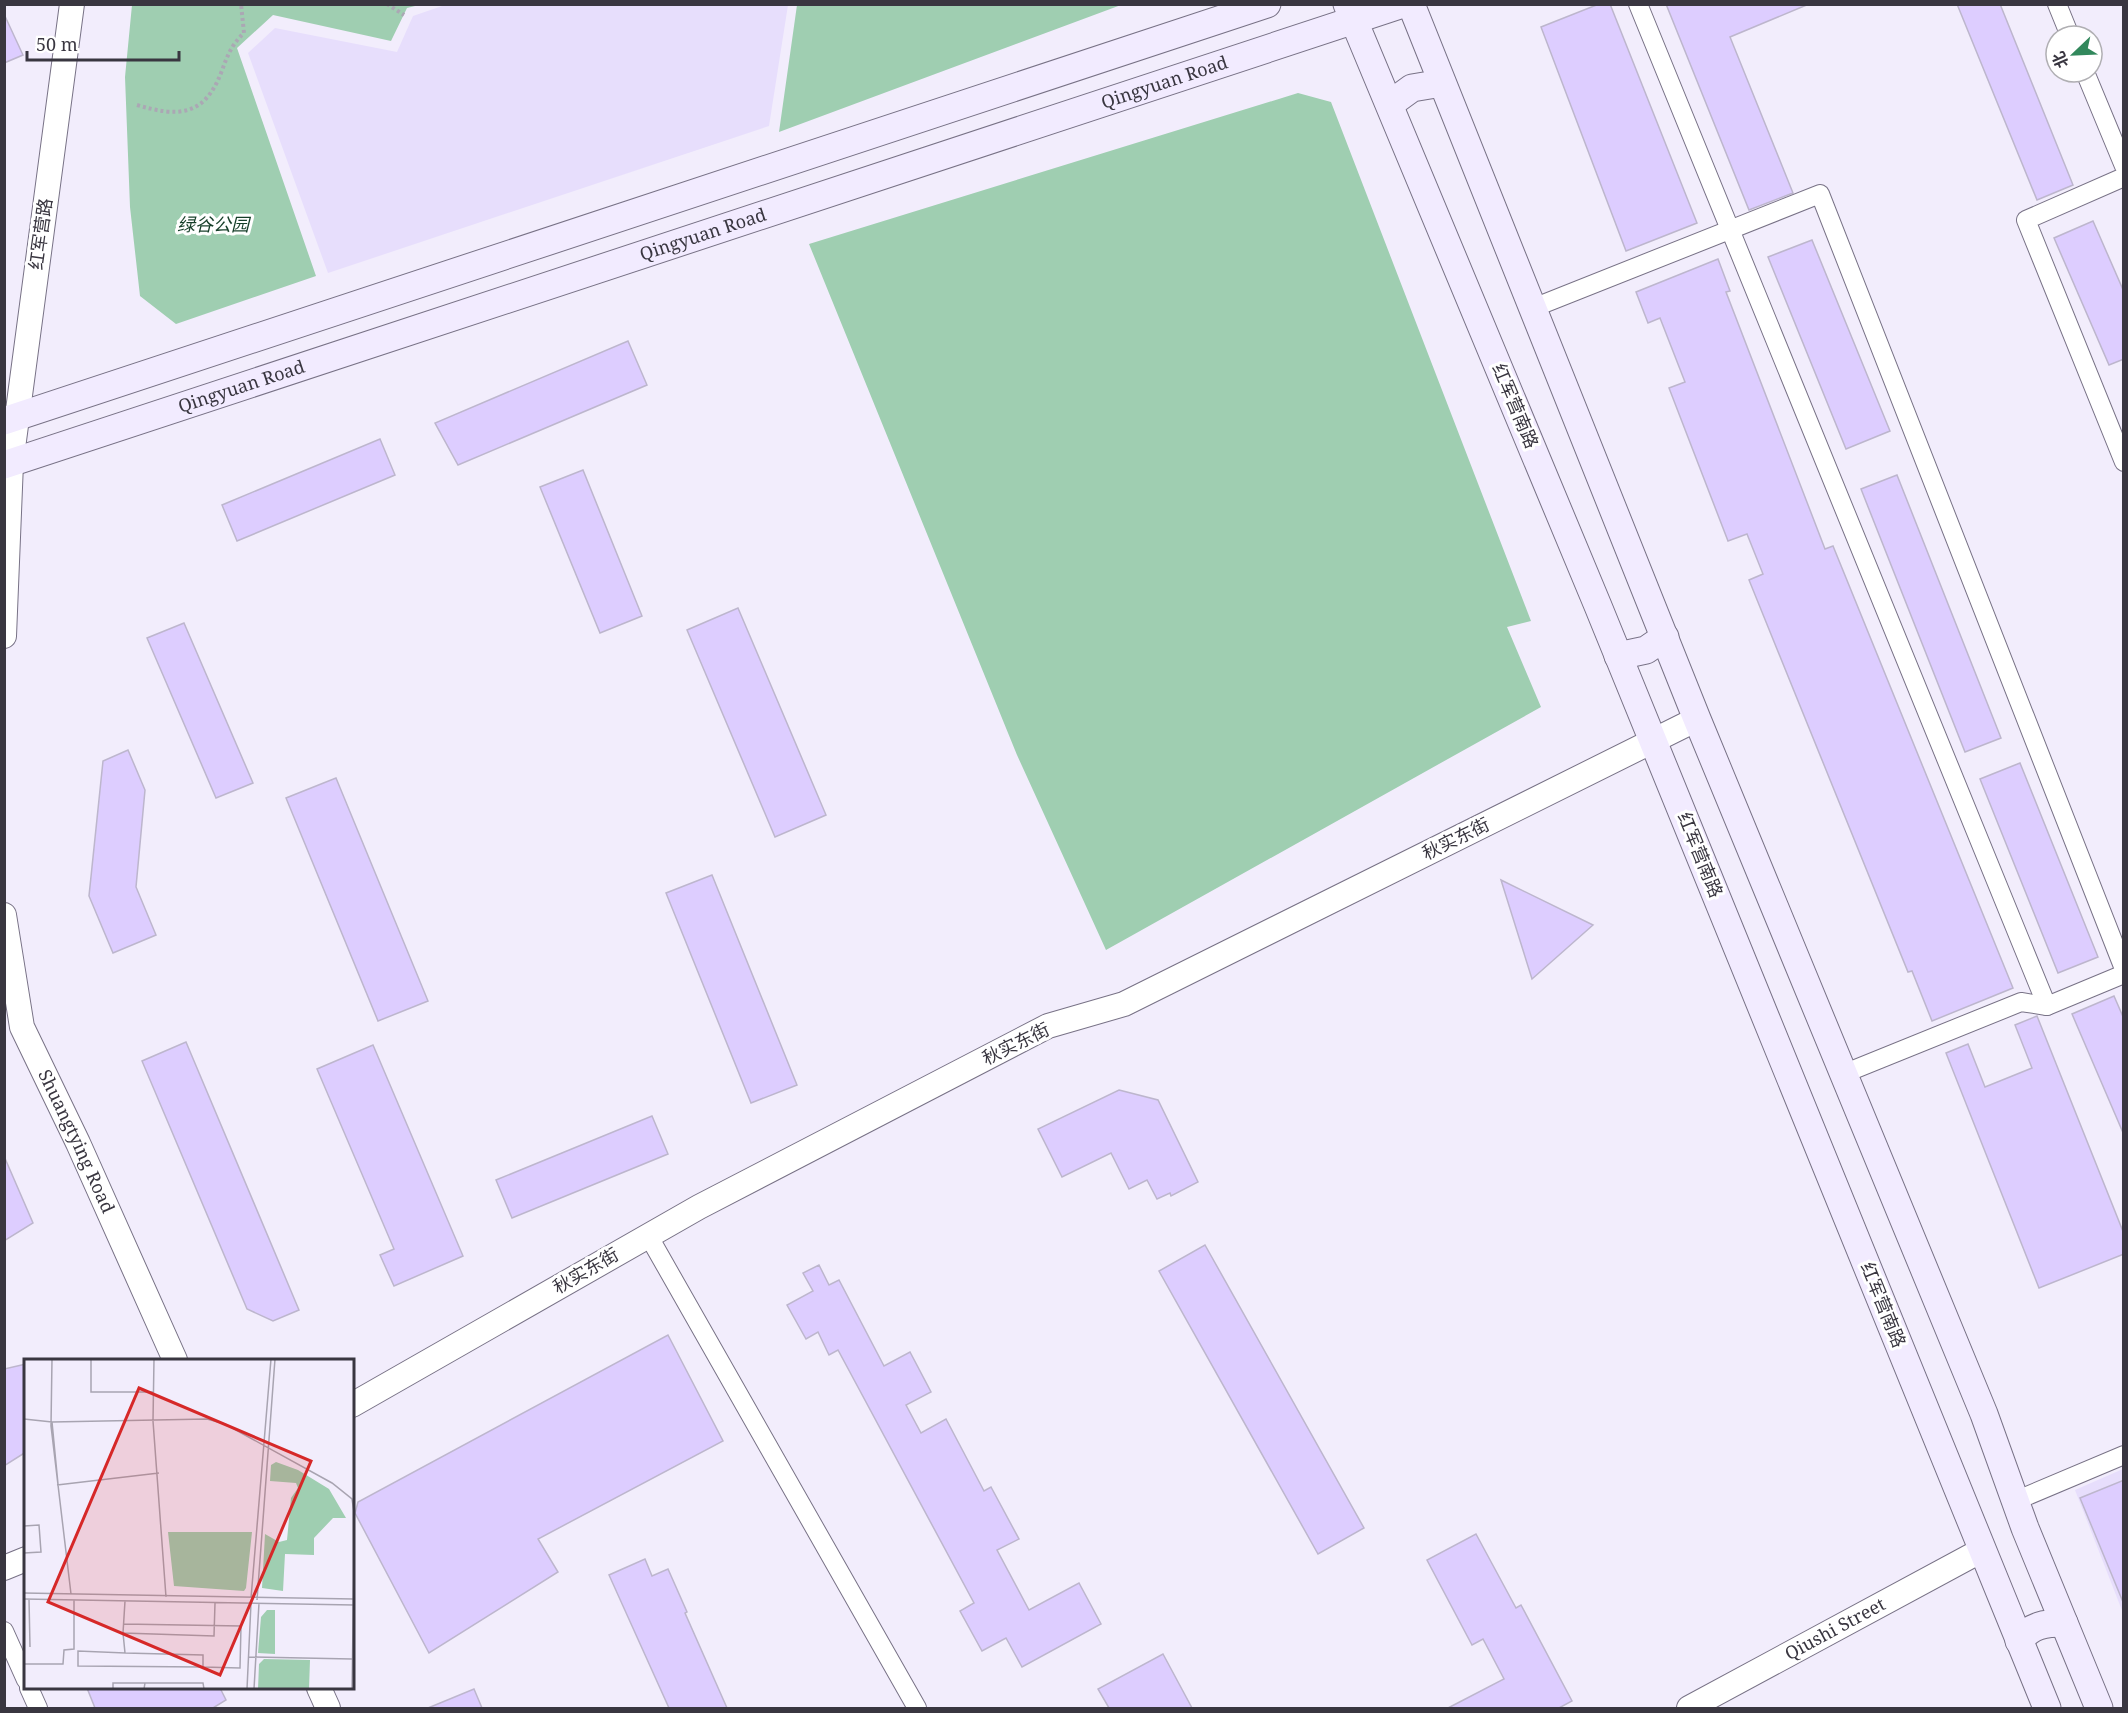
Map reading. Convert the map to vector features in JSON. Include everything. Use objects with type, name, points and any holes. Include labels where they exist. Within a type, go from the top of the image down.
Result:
[{"type":"main road","points":[[11,419],[1268,4]]},
{"type":"main road","name":"Qingyuan Road","points":[[8,464],[1350,13],[1403,4]]},
{"type":"main road","points":[[1411,4],[1697,719],[1984,1414],[2015,1501],[2099,1708]]},
{"type":"main road","name":"红军营南路","points":[[1350,13],[1390,104],[1653,741],[2047,1708]]},
{"type":"main road","points":[[1390,104],[1412,88],[1442,82]]},
{"type":"main road","points":[[1618,656],[1646,650],[1665,637]]},
{"type":"main road","points":[[2019,1641],[2032,1628],[2046,1623],[2064,1623]]},
{"type":"street","name":"红军营路","points":[[8,464],[11,419],[72,4]]},
{"type":"street","points":[[1638,4],[2047,1006]]},
{"type":"street","points":[[2058,4],[2066,24]]},
{"type":"street","points":[[2090,84],[2124,166]]},
{"type":"street","points":[[2124,177],[2026,220],[2124,462]]},
{"type":"street","points":[[1533,308],[1820,194],[2124,969]]},
{"type":"street","points":[[4,636],[8,464]]},
{"type":"street","name":"秋实东街","points":[[354,1404],[699,1207],[1048,1026],[1125,1004],[1697,719]]},
{"type":"street","name":"Shuangtying Road","points":[[4,915],[22,1027],[78,1143],[175,1359]]},
{"type":"street","points":[[1843,1074],[2021,1002],[2047,1006],[2124,974]]},
{"type":"street","points":[[648,1236],[916,1708]]},
{"type":"street","points":[[2015,1501],[2124,1455]]},
{"type":"street","name":"Qiushi Street","points":[[1689,1708],[1982,1550]]},
{"type":"street","points":[[4,1568],[24,1560]]},
{"type":"street","points":[[4,1631],[24,1676]]},
{"type":"street","points":[[29,1689],[38,1708]]},
{"type":"street","points":[[319,1689],[328,1708]]},
{"type":"path","points":[[137,105],[175,113],[193,108],[205,100],[220,75],[231,49],[244,33],[241,4]]},
{"type":"path","points":[[387,4],[404,15]]},
{"type":"shaded area","points":[[448,4],[788,5],[769,126],[328,273],[248,53],[275,28],[397,52],[413,16]]},
{"type":"shaded area","points":[[2123,1469],[2123,1613],[2075,1490]]},
{"type":"green space","points":[[797,4],[1121,5],[779,132]]},
{"type":"green space","name":"绿谷公园","points":[[132,5],[419,5],[407,8],[391,41],[273,15],[237,48],[316,276],[176,324],[140,296],[130,207],[125,77]]},
{"type":"green space","points":[[1298,93],[1331,102],[1531,621],[1507,627],[1541,707],[1106,950],[1017,755],[809,244]]},
{"type":"building","points":[[1599,4],[1610,4],[1697,223],[1626,251],[1541,27]]},
{"type":"building","points":[[1666,4],[1809,4],[1730,37],[1793,193],[1749,210]]},
{"type":"building","points":[[1957,4],[2000,4],[2073,185],[2037,200]]},
{"type":"building","points":[[4,14],[23,55],[4,63]]},
{"type":"building","points":[[2093,221],[2124,292],[2124,359],[2109,365],[2054,238]]},
{"type":"building","points":[[1812,240],[1890,431],[1846,449],[1768,257]]},
{"type":"building","points":[[1718,259],[1730,291],[1726,292],[1825,549],[1833,546],[2013,988],[1932,1021],[1912,971],[1908,972],[1749,580],[1763,574],[1747,534],[1728,541],[1669,388],[1685,382],[1660,318],[1648,323],[1636,292]]},
{"type":"building","points":[[628,341],[647,385],[458,465],[435,423]]},
{"type":"building","points":[[380,439],[395,475],[237,541],[222,505]]},
{"type":"building","points":[[583,470],[642,616],[600,633],[540,487]]},
{"type":"building","points":[[1897,475],[2001,738],[1965,752],[1861,489]]},
{"type":"building","points":[[738,608],[826,815],[775,837],[687,630]]},
{"type":"building","points":[[184,623],[253,783],[216,798],[147,638]]},
{"type":"building","points":[[128,750],[145,790],[136,887],[156,935],[113,953],[89,896],[103,761]]},
{"type":"building","points":[[2020,763],[2098,957],[2058,973],[1980,779]]},
{"type":"building","points":[[336,778],[428,1001],[378,1021],[286,798]]},
{"type":"building","points":[[712,875],[797,1085],[751,1103],[666,893]]},
{"type":"building","points":[[1501,880],[1593,925],[1532,979]]},
{"type":"building","points":[[2114,996],[2124,1019],[2124,1135],[2072,1014]]},
{"type":"building","points":[[2037,1016],[2124,1234],[2124,1254],[2039,1288],[1946,1053],[1968,1044],[1985,1087],[2032,1068],[2015,1025]]},
{"type":"building","points":[[186,1042],[299,1310],[273,1321],[247,1309],[142,1061]]},
{"type":"building","points":[[373,1045],[463,1256],[394,1286],[380,1255],[394,1249],[317,1069]]},
{"type":"building","points":[[1119,1090],[1158,1100],[1198,1182],[1171,1196],[1170,1193],[1157,1199],[1147,1180],[1129,1189],[1111,1153],[1062,1177],[1038,1129]]},
{"type":"building","points":[[652,1116],[668,1154],[512,1218],[496,1180]]},
{"type":"building","points":[[4,1156],[33,1223],[4,1241]]},
{"type":"building","points":[[1205,1245],[1364,1528],[1318,1554],[1159,1271]]},
{"type":"building","points":[[819,1265],[829,1285],[839,1280],[884,1366],[910,1352],[931,1392],[906,1405],[921,1433],[946,1419],[984,1491],[991,1487],[1019,1539],[997,1550],[1029,1610],[1079,1583],[1101,1624],[1022,1667],[1006,1638],[982,1651],[960,1611],[974,1603],[838,1350],[829,1355],[818,1332],[806,1339],[787,1305],[813,1291],[803,1273]]},
{"type":"building","points":[[668,1335],[723,1441],[538,1539],[558,1572],[429,1653],[355,1513],[358,1502]]},
{"type":"building","points":[[24,1364],[24,1453],[4,1466],[4,1369]]},
{"type":"building","points":[[2124,1480],[2124,1602],[2123,1602],[2080,1498]]},
{"type":"building","points":[[1476,1534],[1516,1608],[1521,1605],[1572,1701],[1559,1708],[1448,1708],[1504,1679],[1483,1639],[1472,1645],[1427,1560]]},
{"type":"building","points":[[645,1559],[652,1576],[668,1569],[727,1708],[669,1708],[609,1575]]},
{"type":"building","points":[[1163,1654],[1192,1708],[1109,1708],[1098,1689]]},
{"type":"building","points":[[87,1689],[220,1689],[226,1700],[213,1708],[95,1708]]},
{"type":"building","points":[[474,1689],[482,1708],[428,1708]]}]
